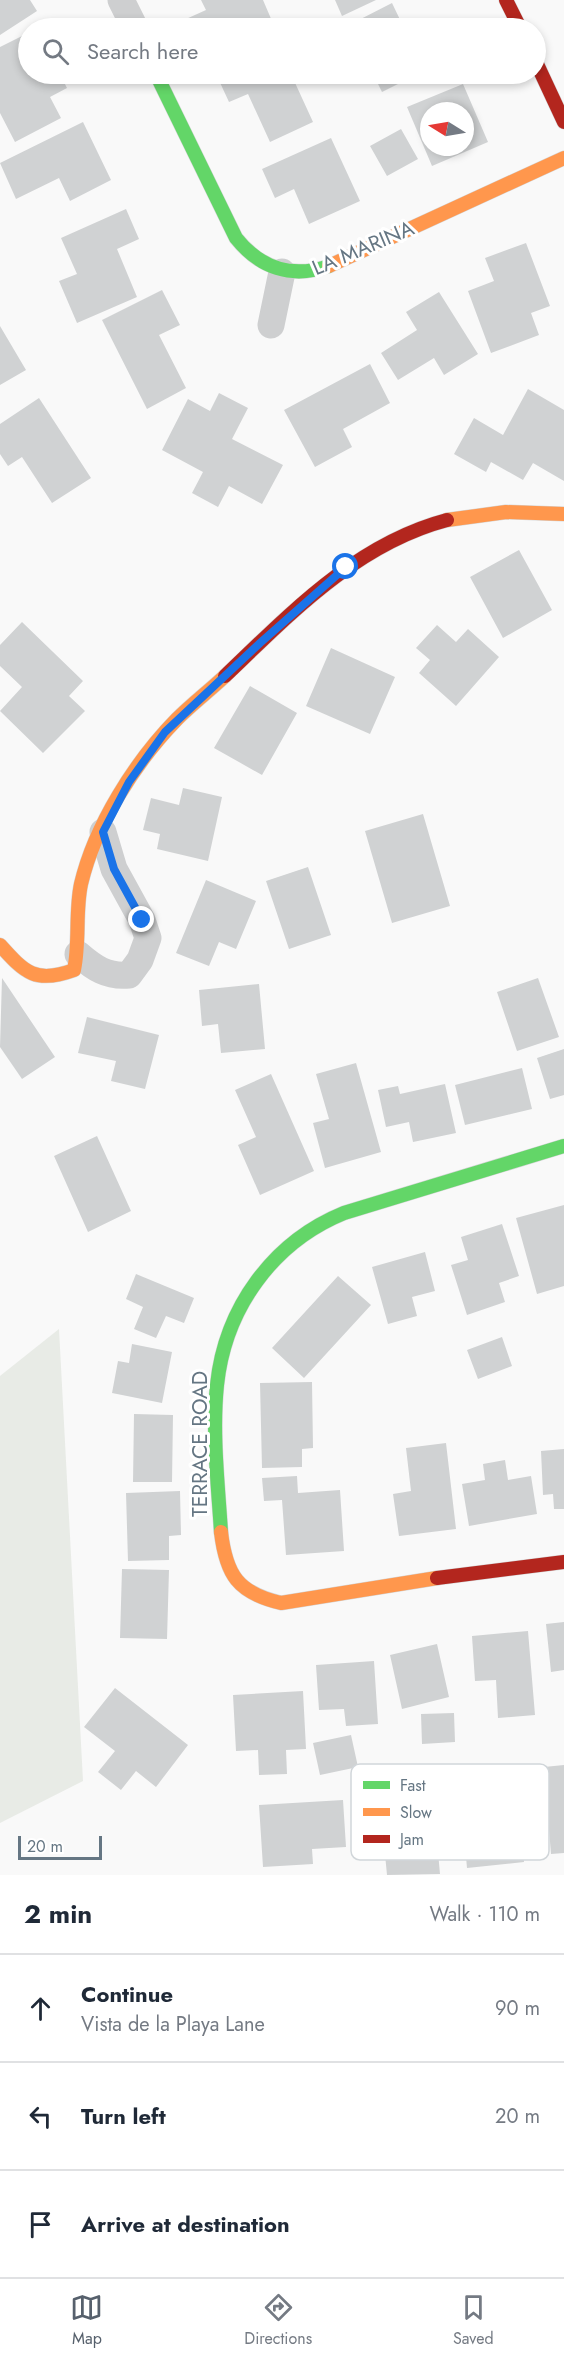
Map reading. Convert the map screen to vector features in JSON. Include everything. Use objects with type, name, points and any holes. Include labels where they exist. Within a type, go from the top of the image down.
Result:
[{"type":"street","points":[[121,0],[130,18]]},
{"type":"street","points":[[506,0],[515,18]]},
{"type":"street","points":[[546,83],[564,122]]},
{"type":"street","name":"LA MARINA","points":[[161,84],[236,238],[255,260],[282,272],[296,274],[327,267],[564,158]]},
{"type":"street","points":[[271,326],[282,272]]},
{"type":"street","points":[[0,945],[17,964],[40,979],[58,977],[74,970],[78,954],[76,938],[78,903],[86,867],[129,782],[165,732],[346,567],[412,531],[441,522],[470,515],[516,511],[564,514]]},
{"type":"street","points":[[78,954],[95,970],[116,976],[129,975],[140,960],[148,938],[142,920],[114,869],[103,832]]},
{"type":"street","name":"TERRACE ROAD","points":[[564,1146],[335,1216],[289,1244],[260,1273],[241,1304],[228,1332],[219,1371],[217,1398],[222,1554],[238,1583],[265,1600],[282,1603],[489,1570],[564,1562]]},
{"type":"shaded area","points":[[59,1329],[83,1781],[0,1823],[0,1376]]},
{"type":"building","points":[[0,0],[30,0],[37,11],[26,18],[18,18],[18,23],[0,35]]},
{"type":"building","points":[[201,0],[263,0],[271,18],[188,18],[206,10]]},
{"type":"building","points":[[335,0],[376,0],[342,16]]},
{"type":"building","points":[[392,3],[399,18],[363,18]]},
{"type":"building","points":[[18,38],[18,84],[65,84],[67,88],[50,97],[61,118],[15,142],[0,113],[0,47]]},
{"type":"building","points":[[221,84],[296,84],[313,122],[270,142],[248,94],[229,102]]},
{"type":"building","points":[[378,84],[398,84],[382,92]]},
{"type":"building","points":[[463,84],[471,102],[420,102],[420,138],[407,107]]},
{"type":"building","points":[[474,110],[488,142],[474,148]]},
{"type":"building","points":[[83,122],[111,180],[70,201],[59,178],[16,199],[0,163]]},
{"type":"building","points":[[401,129],[418,159],[387,176],[370,146]]},
{"type":"building","points":[[331,138],[360,201],[309,224],[294,189],[275,198],[262,169]]},
{"type":"building","points":[[428,156],[455,156],[432,166]]},
{"type":"building","points":[[126,209],[139,239],[117,249],[137,297],[77,323],[59,281],[77,274],[61,238]]},
{"type":"building","points":[[526,243],[550,306],[531,313],[539,335],[491,353],[468,291],[494,281],[485,258]]},
{"type":"building","points":[[162,290],[180,325],[159,335],[186,388],[147,409],[102,320]]},
{"type":"building","points":[[439,292],[478,354],[444,375],[434,358],[398,380],[381,353],[417,330],[406,312]]},
{"type":"building","points":[[0,326],[26,370],[0,385]]},
{"type":"building","points":[[370,364],[390,403],[343,429],[352,447],[315,467],[284,410]]},
{"type":"building","points":[[528,389],[564,410],[564,481],[533,463],[523,480],[491,462],[486,472],[454,454],[474,418],[503,435]]},
{"type":"building","points":[[219,393],[248,408],[232,439],[283,465],[262,504],[229,486],[218,507],[192,493],[203,472],[162,450],[188,399],[210,411]]},
{"type":"building","points":[[39,398],[91,478],[52,503],[22,457],[8,466],[0,454],[0,424]]},
{"type":"building","points":[[519,550],[552,610],[503,638],[470,577]]},
{"type":"building","points":[[22,622],[83,681],[69,696],[85,711],[43,753],[0,711],[22,687],[0,666],[0,645]]},
{"type":"building","points":[[437,625],[456,642],[468,629],[499,657],[456,706],[419,673],[430,660],[416,648]]},
{"type":"building","points":[[331,648],[395,677],[370,734],[306,706]]},
{"type":"building","points":[[250,686],[297,713],[262,775],[214,748]]},
{"type":"building","points":[[183,788],[222,797],[208,861],[157,849],[160,834],[143,830],[151,798],[179,805]]},
{"type":"building","points":[[423,814],[450,906],[392,923],[365,831]]},
{"type":"building","points":[[308,867],[331,935],[289,949],[266,881]]},
{"type":"building","points":[[206,880],[256,901],[236,949],[219,942],[209,966],[176,953]]},
{"type":"building","points":[[2,978],[55,1057],[22,1079],[0,1047]]},
{"type":"building","points":[[538,978],[559,1037],[517,1051],[497,992]]},
{"type":"building","points":[[259,984],[265,1049],[221,1053],[218,1024],[202,1026],[199,990]]},
{"type":"building","points":[[87,1017],[159,1035],[145,1089],[111,1081],[116,1061],[78,1053]]},
{"type":"building","points":[[564,1049],[564,1095],[550,1099],[537,1058]]},
{"type":"building","points":[[356,1063],[381,1152],[325,1168],[313,1123],[329,1119],[316,1074]]},
{"type":"building","points":[[522,1068],[532,1109],[465,1125],[455,1085]]},
{"type":"building","points":[[271,1074],[314,1171],[260,1195],[238,1145],[256,1137],[235,1090]]},
{"type":"building","points":[[445,1084],[456,1133],[413,1142],[409,1122],[386,1127],[378,1090],[398,1086],[400,1094]]},
{"type":"building","points":[[97,1136],[131,1211],[88,1232],[54,1156]]},
{"type":"building","points":[[564,1205],[564,1286],[537,1294],[516,1218]]},
{"type":"building","points":[[502,1224],[519,1276],[499,1283],[505,1302],[467,1315],[451,1265],[468,1260],[461,1237]]},
{"type":"building","points":[[425,1252],[435,1291],[412,1297],[417,1316],[388,1324],[372,1267]]},
{"type":"building","points":[[136,1274],[194,1298],[184,1323],[166,1316],[156,1338],[134,1329],[143,1307],[126,1299]]},
{"type":"building","points":[[338,1276],[371,1305],[304,1378],[272,1348]]},
{"type":"building","points":[[502,1337],[512,1366],[478,1379],[467,1350]]},
{"type":"building","points":[[132,1344],[172,1352],[162,1403],[112,1393],[118,1361],[129,1363]]},
{"type":"building","points":[[312,1382],[313,1448],[302,1449],[302,1467],[262,1468],[260,1383]]},
{"type":"building","points":[[134,1414],[173,1415],[172,1482],[133,1482]]},
{"type":"building","points":[[446,1443],[456,1529],[399,1536],[393,1494],[411,1491],[406,1448]]},
{"type":"building","points":[[564,1449],[564,1509],[554,1509],[553,1494],[543,1495],[541,1451]]},
{"type":"building","points":[[505,1460],[508,1480],[531,1476],[537,1514],[469,1526],[462,1484],[485,1480],[483,1464]]},
{"type":"building","points":[[297,1476],[298,1493],[340,1490],[344,1551],[286,1555],[282,1500],[264,1501],[262,1478]]},
{"type":"building","points":[[180,1491],[181,1535],[169,1536],[169,1560],[128,1561],[126,1493]]},
{"type":"building","points":[[122,1569],[169,1570],[167,1639],[120,1638]]},
{"type":"building","points":[[564,1622],[564,1670],[551,1672],[546,1624]]},
{"type":"building","points":[[528,1631],[535,1715],[498,1718],[496,1680],[475,1681],[472,1636]]},
{"type":"building","points":[[437,1644],[449,1697],[402,1709],[390,1655]]},
{"type":"building","points":[[374,1661],[378,1724],[346,1726],[344,1709],[319,1710],[316,1665]]},
{"type":"building","points":[[115,1688],[188,1745],[156,1787],[136,1771],[121,1790],[98,1772],[115,1751],[84,1727]]},
{"type":"building","points":[[303,1691],[306,1749],[286,1750],[287,1774],[259,1775],[258,1750],[236,1751],[233,1695]]},
{"type":"building","points":[[454,1713],[455,1742],[422,1744],[421,1714]]},
{"type":"building","points":[[351,1735],[357,1764],[351,1764],[351,1768],[320,1775],[313,1743]]},
{"type":"building","points":[[564,1765],[564,1853],[551,1854],[549,1766]]},
{"type":"building","points":[[343,1800],[346,1847],[312,1849],[313,1864],[263,1867],[259,1805]]},
{"type":"building","points":[[386,1860],[439,1860],[440,1874],[387,1875]]},
{"type":"building","points":[[466,1860],[524,1860],[524,1862],[467,1868]]},
{"type":"traffic: fast","points":[[161,84],[236,238],[245,248],[266,263],[289,271],[315,270],[329,266]]},
{"type":"traffic: fast","points":[[221,1532],[215,1421],[217,1385],[222,1357],[230,1330],[242,1304],[257,1281],[275,1260],[295,1241],[344,1213],[564,1146]]},
{"type":"traffic: slow","points":[[329,266],[564,158]]},
{"type":"traffic: slow","points":[[447,520],[506,512],[564,514]]},
{"type":"traffic: slow","points":[[0,945],[24,969],[40,976],[74,970],[81,884],[87,862],[106,817],[132,775],[161,736],[225,676]]},
{"type":"traffic: slow","points":[[221,1532],[226,1560],[237,1580],[254,1594],[281,1603],[437,1578]]},
{"type":"traffic: jam","points":[[506,0],[515,18]]},
{"type":"traffic: jam","points":[[546,83],[564,122]]},
{"type":"traffic: jam","points":[[225,676],[300,606],[354,564],[414,531],[447,520]]},
{"type":"traffic: jam","points":[[437,1578],[564,1562]]},
{"type":"route","points":[[142,920],[114,869],[103,832],[129,782],[165,732],[346,567]]}]
